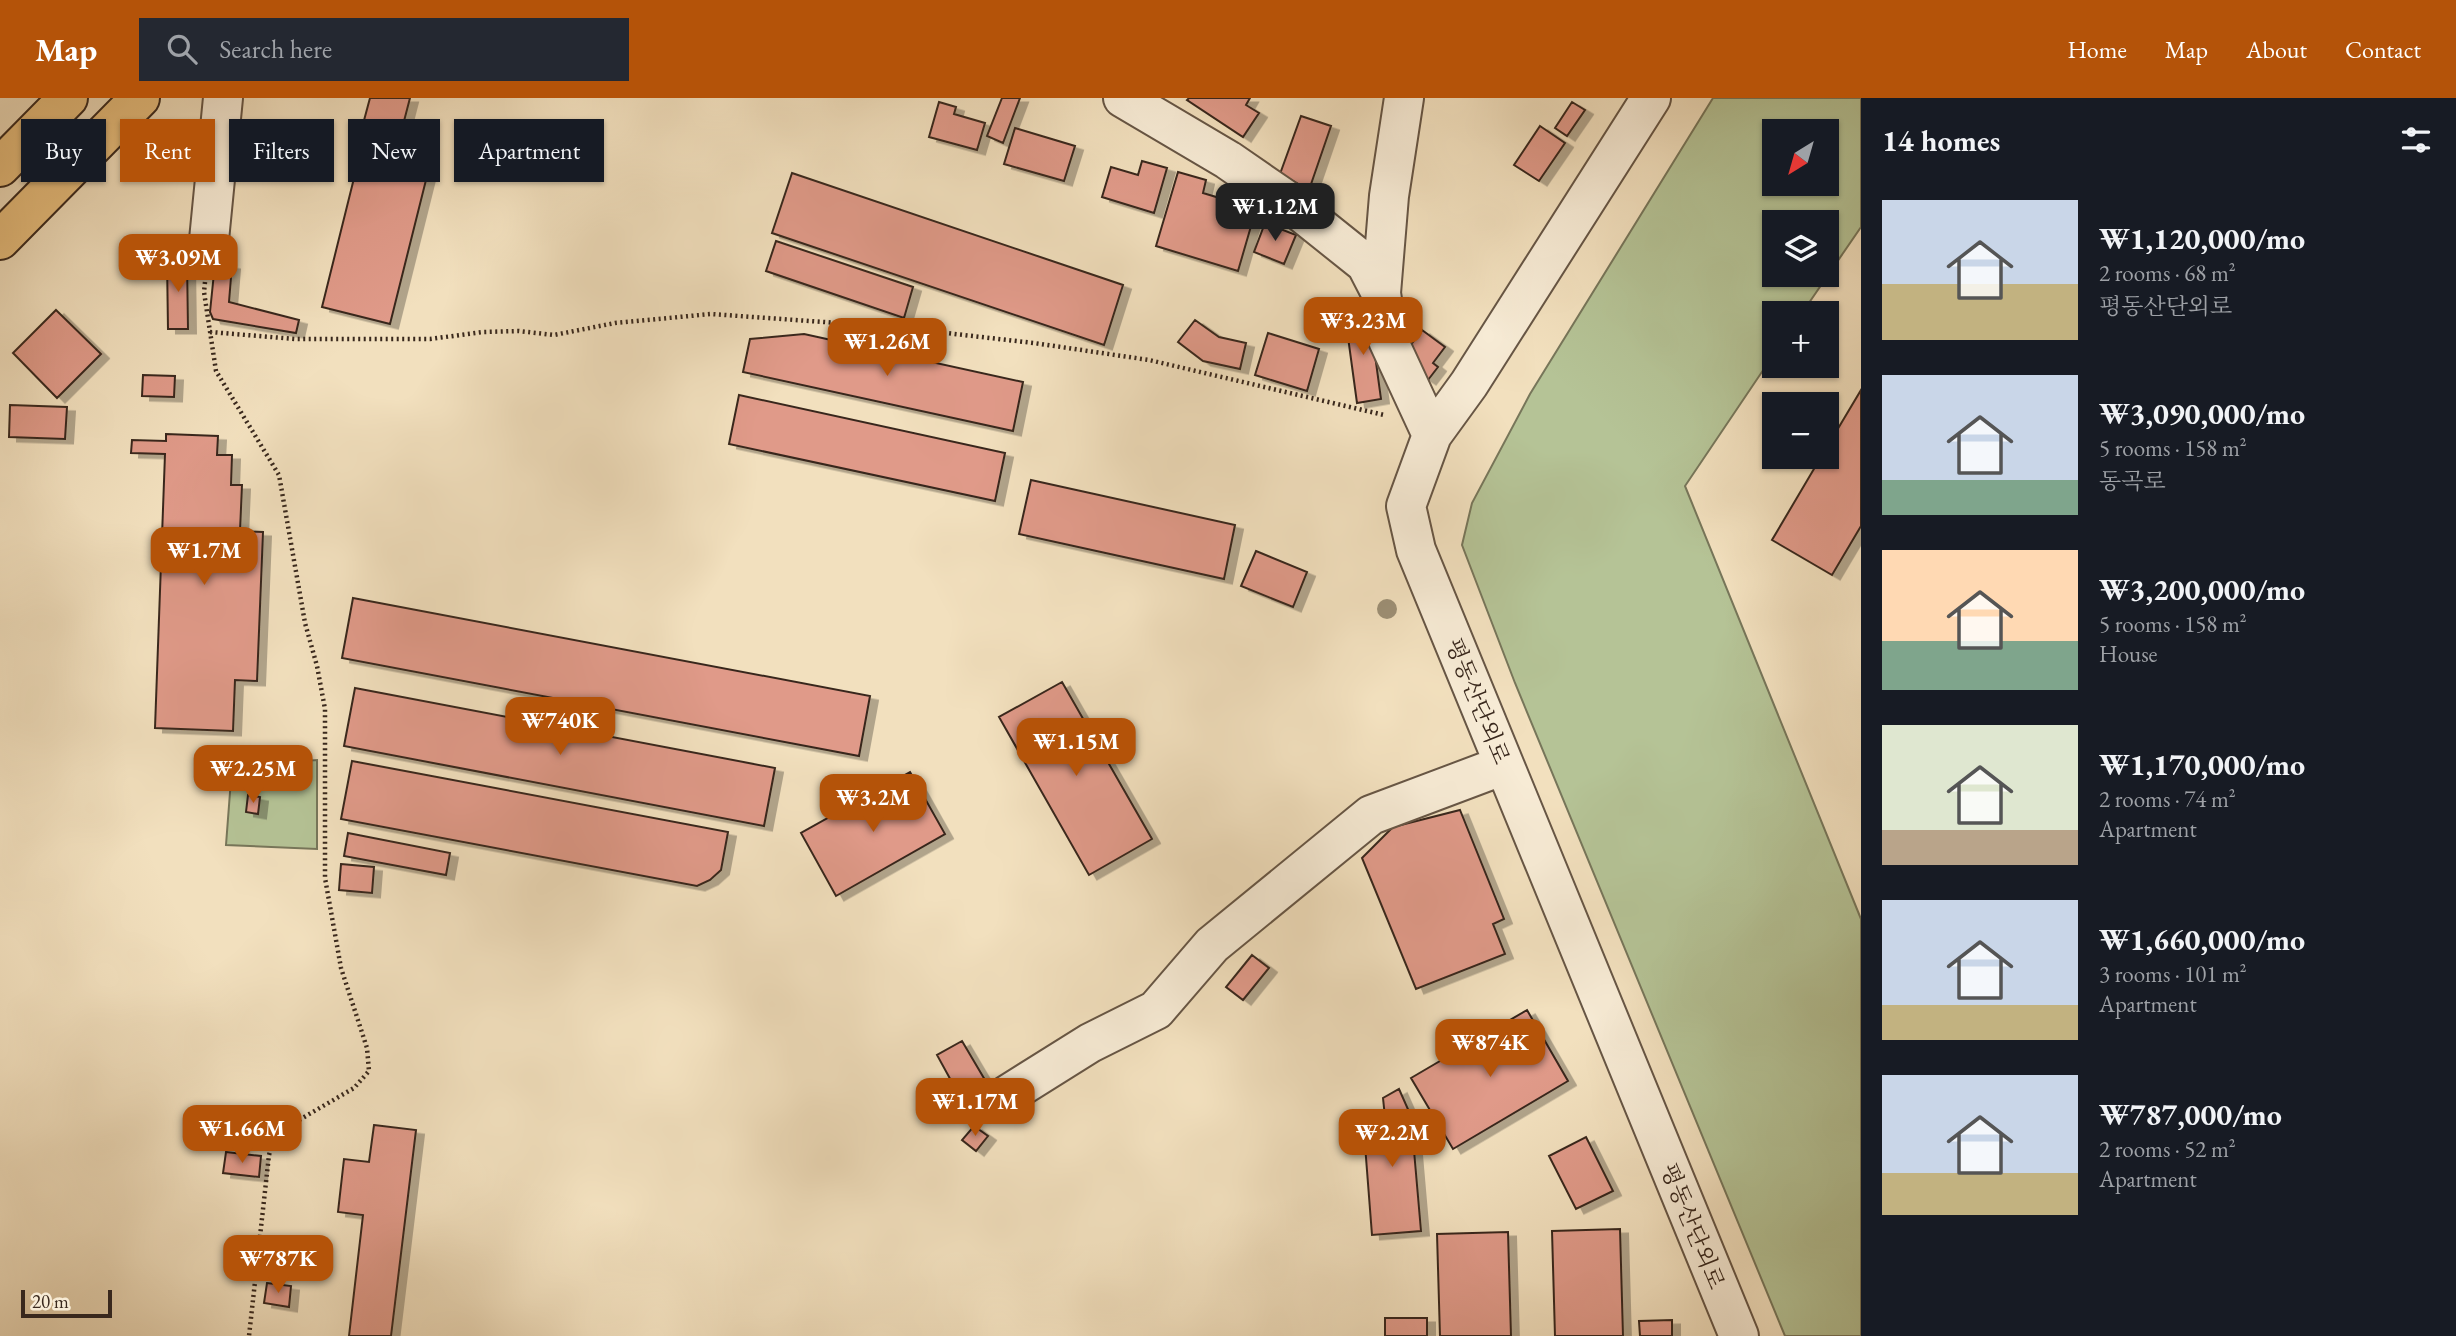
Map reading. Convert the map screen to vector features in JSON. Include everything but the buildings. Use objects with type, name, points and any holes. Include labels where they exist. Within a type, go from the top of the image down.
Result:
[{"type":"main road","points":[[0,167],[68,98]]},
{"type":"main road","points":[[0,240],[139,98]]},
{"type":"street","points":[[208,250],[223,98]]},
{"type":"street","points":[[1123,98],[1228,160],[1286,200],[1366,264],[1381,293]]},
{"type":"street","points":[[1404,98],[1389,196],[1381,293],[1388,340],[1432,435]]},
{"type":"street","name":"평동산단외로","points":[[1651,98],[1469,384],[1432,435],[1406,506],[1416,550],[1739,1336]]},
{"type":"street","points":[[1007,1095],[1090,1043],[1156,1010],[1212,945],[1371,815],[1504,765]]},
{"type":"path","points":[[208,250],[204,292],[216,371],[279,475],[304,623],[317,666],[325,709],[325,878],[341,968],[367,1048],[369,1071],[354,1088],[275,1134],[269,1155],[249,1336]]},
{"type":"path","points":[[210,332],[295,339],[430,339],[483,332],[519,331],[554,335],[615,323],[711,314],[894,327],[1034,343],[1149,360],[1391,417],[1432,435]]},
{"type":"green space","points":[[1713,98],[1861,98],[1861,227],[1839,259],[1839,210],[1762,210],[1762,287],[1820,287],[1810,301],[1762,301],[1762,372],[1685,486],[1861,919],[1861,1336],[1785,1336],[1515,683],[1462,545],[1472,503],[1530,394]]},
{"type":"green space","points":[[233,753],[289,762],[317,760],[317,849],[226,845]]}]
